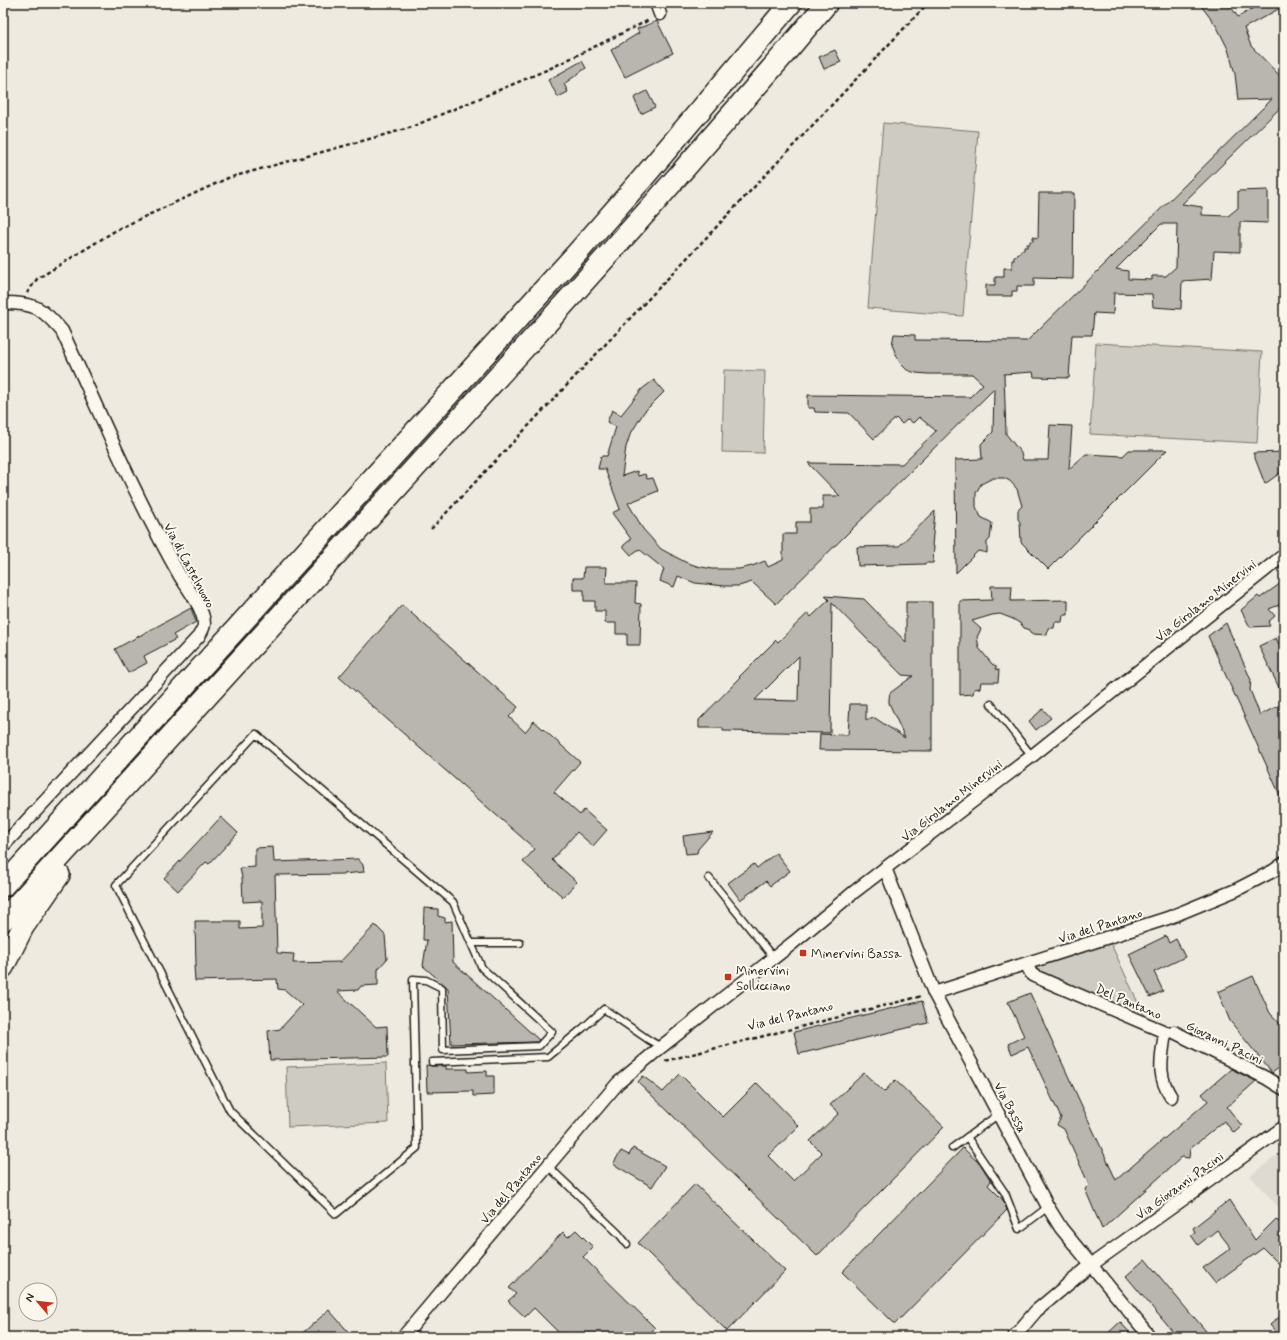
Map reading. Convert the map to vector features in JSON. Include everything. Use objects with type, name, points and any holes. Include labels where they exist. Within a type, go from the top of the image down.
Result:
[{"type":"highway","points":[[3,886],[578,252],[791,3]]},
{"type":"highway","points":[[3,920],[579,288],[662,195],[827,3]]},
{"type":"highway","points":[[3,967],[23,927],[64,867],[124,786]]},
{"type":"street","name":"Via di Castelnuovo","points":[[3,303],[20,303],[34,306],[49,315],[62,331],[127,474],[159,539],[201,611],[204,625],[200,636],[3,846]]},
{"type":"street","name":"Via Girolamo Minervini","points":[[636,1068],[885,868],[1032,756],[1284,555]]},
{"type":"street","name":"Via del Pantano","points":[[934,993],[1168,918],[1236,890],[1284,863]]},
{"type":"street","name":"Via Bassa","points":[[885,868],[934,993],[1048,1207],[1061,1228],[1150,1337]]},
{"type":"street","name":"Del Pantano","points":[[1026,964],[1032,975],[1164,1032],[1161,1073],[1163,1082],[1171,1097]]},
{"type":"street","name":"Giovanni Pacini","points":[[1174,1032],[1266,1078],[1284,1089]]},
{"type":"street","name":"Via del Pantano","points":[[402,1337],[618,1083],[636,1068]]},
{"type":"street","name":"Via Giovanni Pacini","points":[[1014,1337],[1036,1311],[1091,1265],[1284,1127]]},
{"type":"lane","points":[[991,704],[1032,756]]},
{"type":"lane","points":[[256,734],[453,902],[471,943],[482,968],[552,1032],[539,1046],[443,1050],[442,988],[426,980],[413,979],[417,1148],[336,1214],[230,1111],[116,885],[256,734]]},
{"type":"lane","points":[[709,878],[774,957]]},
{"type":"lane","points":[[471,943],[520,943]]},
{"type":"lane","points":[[432,1062],[548,1057],[604,1009],[661,1047]]},
{"type":"lane","points":[[952,1148],[999,1114]]},
{"type":"lane","points":[[967,1137],[1005,1193],[1019,1229],[1048,1207]]},
{"type":"lane","points":[[548,1166],[619,1234],[627,1244]]},
{"type":"path","points":[[431,529],[928,3]]},
{"type":"path","points":[[20,303],[37,279],[118,229],[228,178],[409,128],[549,69],[658,9]]},
{"type":"path","name":"Via del Pantano","points":[[636,1068],[934,993]]},
{"type":"shaded area","points":[[883,123],[978,131],[963,316],[868,308]]},
{"type":"shaded area","points":[[1096,343],[1262,352],[1257,443],[1090,434]]},
{"type":"shaded area","points":[[724,370],[765,371],[763,453],[722,452]]},
{"type":"shaded area","points":[[1106,941],[1111,944],[1146,1020],[1039,974],[1035,968],[1036,966]]},
{"type":"shaded area","points":[[386,1063],[388,1123],[288,1127],[286,1067]]},
{"type":"shaded area","points":[[1284,1150],[1284,1213],[1250,1176]]},
{"type":"building","points":[[1199,3],[1228,3],[1238,17],[1262,3],[1284,3],[1284,6],[1244,28],[1251,46],[1284,80],[1284,104],[1182,204],[1202,207],[1202,215],[1228,216],[1238,208],[1238,191],[1268,190],[1268,223],[1240,222],[1240,252],[1214,251],[1212,279],[1182,281],[1181,309],[1153,307],[1152,294],[1114,293],[1113,314],[1094,313],[1092,335],[1072,335],[1069,378],[1034,377],[1033,372],[1004,374],[1006,434],[1021,453],[1023,460],[1048,460],[1050,425],[1072,426],[1069,469],[1086,454],[1123,456],[1129,450],[1167,450],[1048,569],[1021,542],[1018,510],[1022,506],[1017,489],[1010,481],[1004,478],[993,478],[981,484],[976,493],[976,507],[981,517],[992,523],[990,539],[987,542],[987,553],[978,551],[956,573],[955,460],[982,459],[981,444],[993,432],[994,389],[776,604],[752,582],[739,586],[725,586],[695,583],[678,576],[674,587],[660,581],[664,569],[639,549],[631,555],[623,546],[631,539],[612,513],[620,509],[605,469],[598,469],[601,456],[607,456],[616,427],[607,422],[612,410],[621,415],[642,389],[654,380],[664,392],[644,412],[630,435],[626,447],[622,476],[637,471],[638,476],[645,474],[647,479],[653,478],[658,491],[628,503],[643,529],[661,549],[685,562],[712,569],[739,569],[765,561],[768,567],[783,560],[783,534],[796,534],[796,522],[810,522],[810,509],[823,509],[823,496],[840,496],[808,463],[902,464],[936,431],[919,417],[913,423],[908,419],[902,424],[896,418],[874,439],[849,413],[815,412],[814,408],[808,408],[808,395],[970,397],[983,384],[972,374],[928,374],[916,373],[907,370],[900,363],[892,345],[894,334],[915,335],[915,340],[1027,341],[1272,99],[1238,100],[1235,74],[1228,49],[1217,27]],"holes":[[[1161,224],[1177,224],[1176,267],[1166,276],[1152,276],[1152,280],[1128,279],[1128,271],[1116,269]]]},
{"type":"building","points":[[657,21],[673,53],[625,77],[611,50],[639,33],[637,29]]},
{"type":"building","points":[[835,50],[841,62],[824,69],[819,57]]},
{"type":"building","points":[[582,61],[586,68],[564,84],[568,92],[558,97],[548,80]]},
{"type":"building","points":[[647,91],[655,107],[641,114],[634,98]]},
{"type":"building","points":[[1039,193],[1074,193],[1073,279],[1034,278],[1034,286],[1017,286],[1017,291],[1012,291],[1012,296],[986,296],[986,285],[995,285],[995,277],[1004,277],[1004,268],[1012,268],[1012,260],[1014,260],[1014,256],[1017,256],[1021,250],[1024,250],[1024,247],[1027,247],[1027,244],[1030,244],[1030,241],[1033,241],[1033,237],[1038,238]]},
{"type":"building","points":[[1284,452],[1284,470],[1265,484],[1253,453]]},
{"type":"building","points":[[935,511],[932,546],[934,546],[933,563],[858,566],[857,547],[899,546]]},
{"type":"building","points":[[584,567],[607,567],[606,583],[636,583],[635,603],[641,604],[640,645],[627,645],[627,634],[616,634],[616,623],[605,623],[605,611],[595,611],[595,601],[584,601],[584,590],[573,590],[573,578],[583,578]]},
{"type":"building","points":[[1284,581],[1284,603],[1269,609],[1275,616],[1268,622],[1270,626],[1250,627],[1241,610],[1258,596],[1260,598]]},
{"type":"building","points":[[991,586],[1012,586],[1011,601],[1068,600],[1068,615],[1063,615],[1062,622],[1055,622],[1054,628],[1048,628],[1047,635],[1033,634],[1013,619],[1000,614],[972,621],[981,629],[977,637],[979,648],[992,664],[996,666],[996,669],[999,670],[998,682],[981,682],[980,688],[974,689],[973,694],[960,695],[960,601],[992,600]]},
{"type":"building","points":[[825,596],[864,599],[906,642],[906,602],[932,602],[932,751],[819,750],[820,734],[848,735],[850,704],[866,704],[866,720],[875,718],[905,738],[889,703],[889,698],[890,693],[913,676],[902,675],[832,603],[830,733],[723,731],[723,728],[699,728],[699,720],[776,640],[778,642],[808,613],[811,617],[829,600]],"holes":[[[799,656],[798,701],[755,700]]]},
{"type":"building","points":[[402,605],[518,707],[509,717],[525,732],[534,721],[580,762],[554,792],[580,815],[584,810],[607,830],[593,846],[577,832],[552,860],[577,882],[563,897],[523,862],[535,849],[339,677]]},
{"type":"building","points":[[191,608],[196,622],[173,635],[176,639],[144,656],[147,663],[128,673],[115,649]]},
{"type":"building","points":[[1226,623],[1251,680],[1250,690],[1260,715],[1284,703],[1284,804],[1208,636]]},
{"type":"building","points":[[1276,638],[1284,655],[1284,698],[1259,646]]},
{"type":"building","points":[[1043,709],[1051,718],[1036,730],[1029,721]]},
{"type":"building","points":[[221,817],[238,833],[209,864],[206,862],[178,891],[164,878]]},
{"type":"building","points":[[713,832],[698,849],[697,853],[686,854],[683,836]]},
{"type":"building","points":[[273,847],[274,862],[358,859],[363,865],[364,872],[343,874],[275,875],[277,953],[294,954],[293,963],[340,962],[375,925],[385,935],[387,959],[378,969],[378,985],[361,986],[358,990],[337,991],[376,1027],[387,1026],[388,1057],[270,1060],[268,1031],[280,1029],[302,1005],[285,990],[278,989],[277,979],[195,981],[195,921],[240,921],[240,929],[262,928],[262,901],[243,902],[240,868],[255,867],[255,848]]},
{"type":"building","points":[[776,853],[790,871],[770,886],[766,881],[740,900],[728,883],[754,864],[757,868]]},
{"type":"building","points":[[424,908],[438,909],[438,916],[445,918],[445,922],[452,921],[453,962],[539,1040],[537,1042],[451,1044],[448,988],[423,966],[427,940],[423,940]]},
{"type":"building","points":[[1166,936],[1169,943],[1176,939],[1185,957],[1154,972],[1163,991],[1150,997],[1129,954]]},
{"type":"building","points":[[1253,976],[1270,1013],[1284,1028],[1284,1064],[1272,1073],[1230,1021],[1218,992]]},
{"type":"building","points":[[1030,993],[1116,1180],[1208,1101],[1202,1094],[1231,1069],[1256,1081],[1227,1107],[1242,1126],[1234,1133],[1224,1121],[1190,1149],[1189,1158],[1182,1157],[1102,1229],[1085,1189],[1089,1185],[1064,1129],[1057,1125],[1061,1118],[1028,1047],[1012,1054],[1008,1044],[1024,1036],[1008,1002]]},
{"type":"building","points":[[922,1001],[928,1023],[799,1054],[794,1032]]},
{"type":"building","points":[[426,1065],[446,1066],[446,1069],[468,1069],[468,1072],[487,1071],[487,1076],[494,1076],[494,1095],[473,1096],[473,1091],[427,1092]]},
{"type":"building","points":[[864,1073],[884,1092],[895,1080],[944,1127],[817,1256],[638,1082],[643,1076],[663,1092],[680,1074],[723,1117],[757,1083],[799,1126],[768,1156],[793,1181],[822,1153],[810,1141],[839,1113],[830,1105]]},
{"type":"building","points":[[633,1148],[665,1166],[652,1187],[613,1164],[621,1151],[629,1155]]},
{"type":"building","points":[[963,1148],[981,1165],[991,1181],[988,1185],[1003,1200],[1007,1210],[895,1324],[842,1272]]},
{"type":"building","points":[[695,1184],[785,1271],[727,1331],[638,1243]]},
{"type":"building","points":[[1229,1200],[1255,1240],[1276,1219],[1284,1227],[1284,1269],[1263,1248],[1215,1283],[1203,1268],[1231,1248],[1217,1230],[1198,1245],[1191,1235],[1195,1232],[1193,1228]]},
{"type":"building","points":[[576,1230],[593,1247],[583,1257],[655,1328],[646,1337],[563,1337],[534,1308],[525,1317],[508,1301],[516,1294],[509,1288],[563,1232],[568,1237]]},
{"type":"building","points":[[1145,1259],[1211,1337],[1177,1337],[1126,1276]]},
{"type":"building","points":[[329,1310],[353,1337],[298,1337]]},
{"type":"building","points":[[1284,1313],[1284,1337],[1280,1337],[1270,1325]]},
{"type":"building","points":[[1120,1322],[1134,1337],[1104,1337]]},
{"type":"place","name":"Minervini Bassa","points":[[803,953]]},
{"type":"place","name":"Minervini Sollicciano","points":[[728,977]]}]
